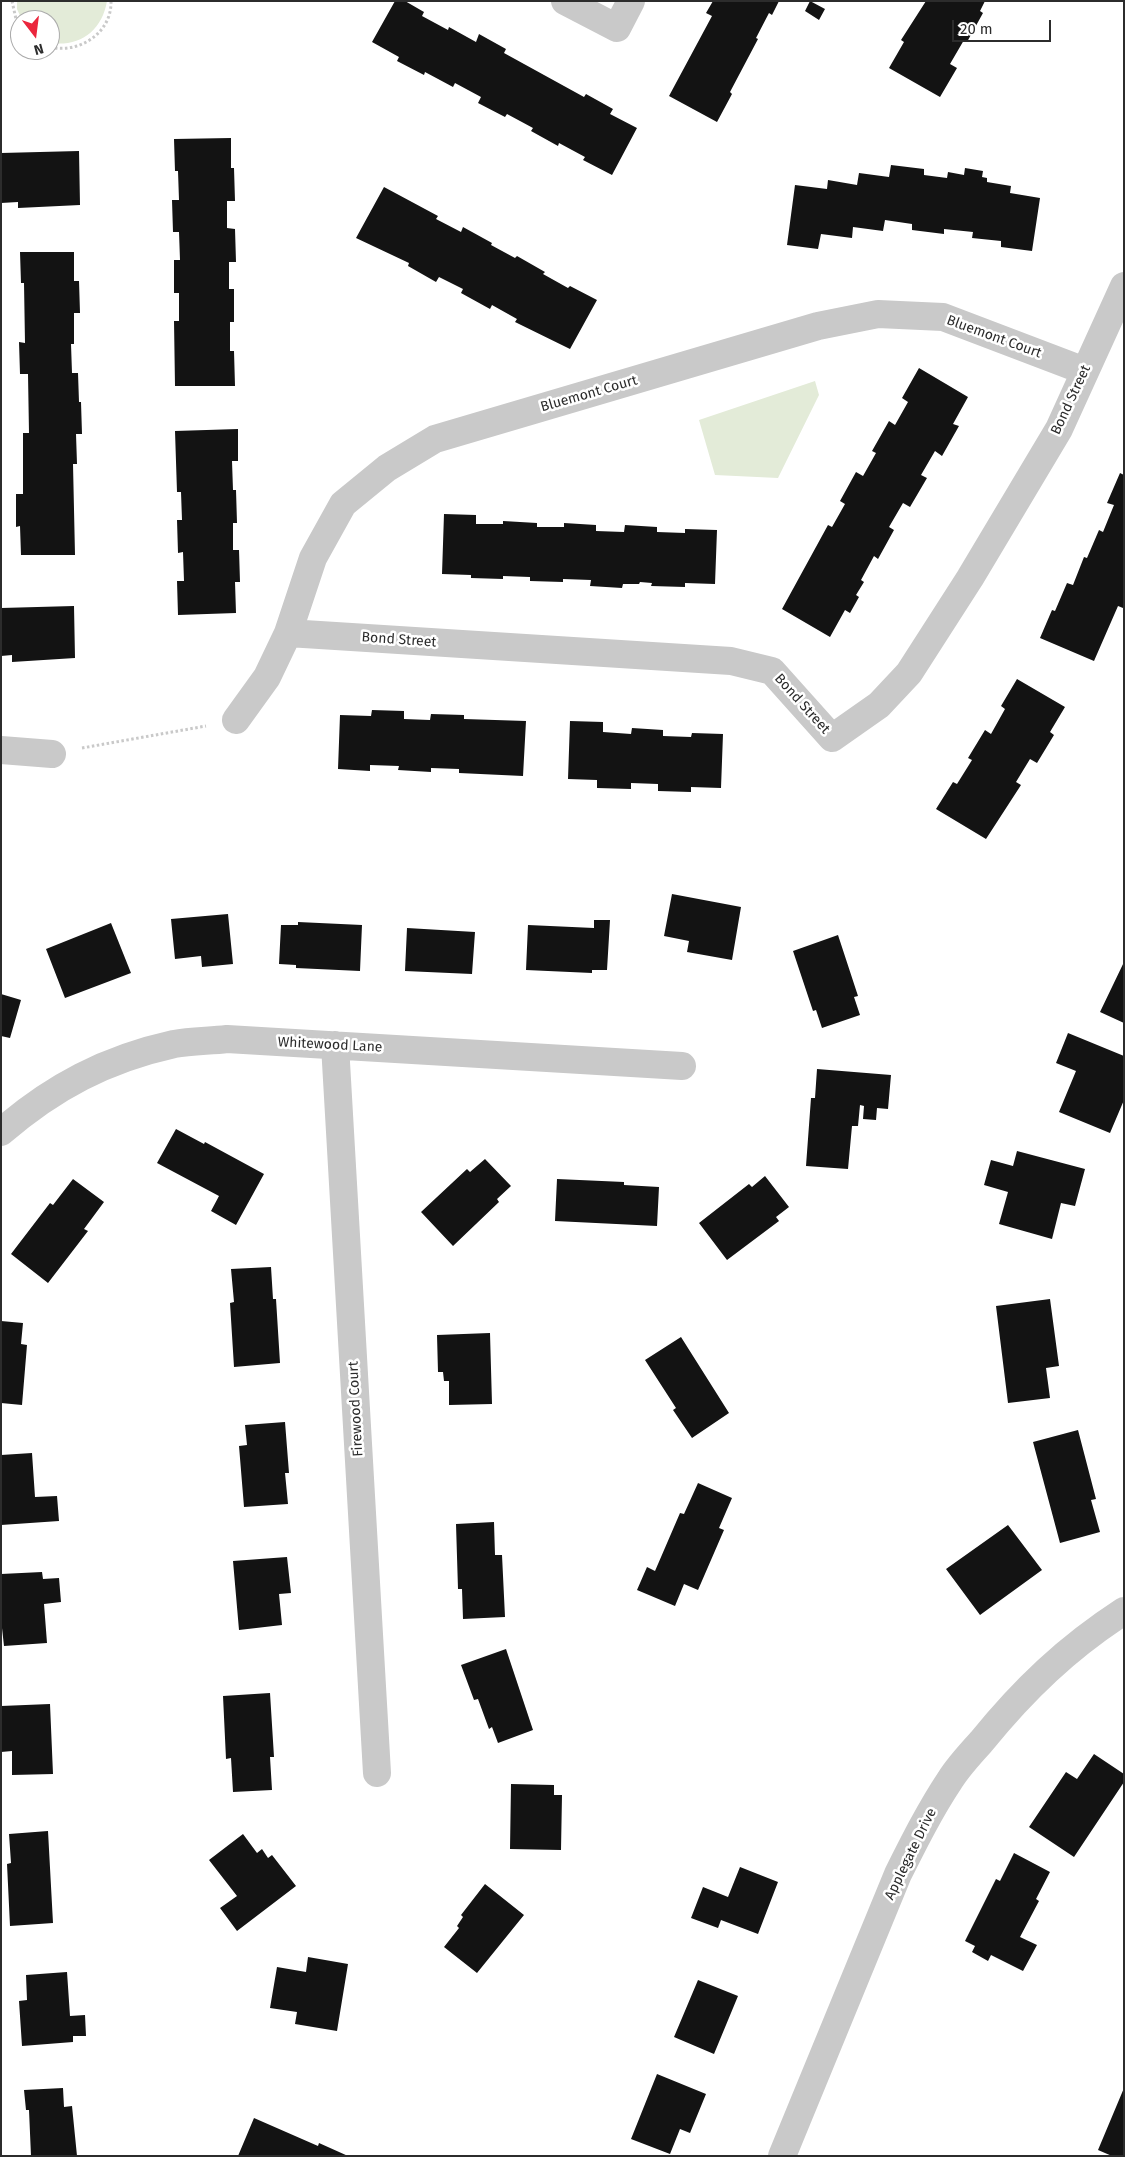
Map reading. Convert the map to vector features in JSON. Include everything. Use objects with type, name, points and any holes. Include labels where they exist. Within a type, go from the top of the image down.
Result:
[{"type":"street","points":[[565,1],[617,28],[631,1]]},
{"type":"street","name":"Bond Street","points":[[288,633],[731,661],[772,671],[832,738],[879,706],[909,673],[970,578],[1059,430],[1124,286]]},
{"type":"street","name":"Bluemont Court","points":[[236,720],[267,677],[288,633],[312,558],[343,504],[387,468],[435,439],[818,326],[878,314],[943,317],[1085,371]]},
{"type":"street","points":[[1,750],[52,754]]},
{"type":"street","name":"Whitewood Lane","points":[[1,1132],[24,1112],[65,1084],[115,1060],[175,1044],[227,1039],[682,1066]]},
{"type":"street","name":"Firewood Court","points":[[335,1045],[377,1773]]},
{"type":"street","name":"Applegate Drive","points":[[782,2156],[898,1874],[920,1829],[951,1778],[1012,1704],[1034,1681],[1099,1627],[1124,1611]]},
{"type":"path","points":[[60,49],[77,47],[94,38],[105,24],[112,7],[111,1]]},
{"type":"path","points":[[52,754],[236,720]]},
{"type":"green space","points":[[17,1],[107,1],[104,12],[95,29],[80,39],[61,44],[60,10],[17,9]]},
{"type":"green space","points":[[815,381],[819,395],[778,478],[715,475],[699,420]]},
{"type":"building","points":[[395,1],[405,1],[424,12],[422,16],[448,30],[449,27],[476,42],[479,34],[506,49],[504,53],[584,97],[586,94],[613,109],[610,114],[637,128],[612,175],[583,160],[585,157],[559,143],[558,146],[531,131],[533,128],[507,114],[505,117],[478,103],[481,97],[455,83],[453,87],[425,72],[424,75],[397,61],[399,57],[372,42]]},
{"type":"building","points":[[713,1],[779,1],[772,15],[769,13],[756,38],[758,39],[730,92],[732,94],[717,122],[669,96],[712,16],[706,13]]},
{"type":"building","points":[[810,1],[825,9],[819,20],[805,11]]},
{"type":"building","points":[[926,1],[985,1],[980,11],[983,13],[967,42],[964,40],[950,64],[957,68],[940,97],[889,68],[904,42],[901,40]]},
{"type":"building","points":[[231,138],[231,168],[234,168],[235,201],[227,201],[227,228],[235,229],[236,262],[229,262],[229,289],[234,289],[234,322],[230,322],[230,351],[234,351],[235,386],[175,386],[174,321],[179,321],[179,293],[174,293],[174,260],[180,260],[179,232],[173,232],[172,200],[179,200],[178,171],[175,171],[174,139]]},
{"type":"building","points":[[79,151],[80,205],[18,208],[18,202],[1,203],[1,153]]},
{"type":"building","points":[[891,165],[924,169],[924,175],[947,178],[948,172],[964,175],[965,168],[983,171],[982,177],[987,178],[987,182],[1011,186],[1010,193],[1040,198],[1032,251],[1001,247],[1001,241],[972,238],[973,232],[944,229],[944,234],[912,230],[912,224],[885,220],[883,231],[853,227],[852,238],[821,234],[818,249],[787,245],[795,185],[827,189],[828,180],[857,185],[859,173],[889,177]]},
{"type":"building","points":[[384,187],[438,216],[436,219],[461,232],[463,227],[492,243],[491,245],[515,258],[517,256],[545,272],[543,274],[568,288],[570,286],[597,300],[570,349],[515,322],[517,319],[492,305],[490,309],[461,293],[463,289],[439,277],[436,282],[408,266],[409,263],[356,238]]},
{"type":"building","points":[[20,252],[74,252],[74,281],[79,281],[80,313],[74,313],[74,344],[71,344],[72,373],[78,373],[82,434],[76,434],[77,464],[73,464],[75,555],[21,555],[20,526],[16,527],[16,494],[23,494],[23,433],[29,433],[28,374],[20,374],[19,342],[25,343],[24,283],[21,283]]},
{"type":"building","points":[[919,368],[968,397],[953,424],[959,426],[942,456],[935,451],[921,475],[927,478],[910,507],[903,503],[889,527],[894,530],[878,559],[874,556],[861,580],[864,582],[856,595],[859,597],[850,613],[845,610],[830,637],[782,609],[828,525],[832,527],[845,504],[840,501],[856,472],[863,476],[876,453],[872,451],[889,421],[895,425],[908,402],[902,398]]},
{"type":"building","points":[[238,429],[238,461],[232,461],[233,490],[236,490],[237,523],[233,523],[233,550],[239,550],[240,582],[235,582],[236,613],[178,615],[177,581],[184,581],[183,552],[178,553],[177,520],[182,520],[181,492],[177,492],[175,431]]},
{"type":"building","points":[[1120,473],[1124,475],[1124,605],[1123,608],[1118,606],[1094,661],[1040,638],[1052,610],[1055,611],[1067,583],[1073,585],[1084,557],[1087,558],[1099,530],[1103,532],[1114,505],[1107,503]]},
{"type":"building","points":[[444,514],[476,515],[476,524],[503,524],[503,521],[537,523],[537,527],[564,527],[564,523],[596,525],[596,531],[624,532],[625,525],[657,527],[657,532],[685,533],[685,529],[717,530],[715,584],[685,583],[685,587],[651,586],[652,583],[640,582],[639,584],[623,584],[622,588],[590,586],[591,580],[563,579],[563,582],[530,581],[530,577],[503,576],[503,579],[471,578],[471,575],[442,574]]},
{"type":"building","points":[[74,606],[75,658],[12,662],[12,655],[1,656],[1,608]]},
{"type":"building","points":[[1017,679],[1065,707],[1050,732],[1054,735],[1037,763],[1030,759],[1016,782],[1021,785],[986,839],[936,809],[953,782],[957,784],[972,760],[968,758],[985,730],[991,734],[1005,709],[1001,706]]},
{"type":"building","points":[[372,710],[404,711],[404,719],[430,720],[431,714],[464,715],[464,719],[526,721],[523,776],[459,773],[459,769],[431,768],[431,772],[398,770],[399,766],[370,765],[370,771],[338,769],[340,715],[371,716]]},
{"type":"building","points":[[570,721],[603,722],[603,732],[631,734],[632,728],[663,730],[663,736],[691,737],[692,733],[723,734],[721,788],[691,787],[691,792],[658,791],[658,784],[631,783],[631,789],[597,788],[597,780],[568,779]]},
{"type":"building","points":[[672,894],[741,907],[732,960],[687,952],[689,941],[664,936]]},
{"type":"building","points":[[228,914],[233,964],[202,967],[201,956],[175,959],[171,919]]},
{"type":"building","points":[[594,920],[610,920],[607,970],[592,970],[592,973],[526,970],[528,925],[594,928]]},
{"type":"building","points":[[298,922],[362,925],[360,971],[296,968],[296,965],[279,964],[281,925],[298,925]]},
{"type":"building","points":[[111,923],[131,973],[65,998],[46,949]]},
{"type":"building","points":[[407,928],[475,932],[472,974],[405,971]]},
{"type":"building","points":[[838,935],[858,996],[854,997],[860,1015],[822,1028],[816,1010],[813,1011],[793,951]]},
{"type":"building","points":[[1124,962],[1124,1023],[1100,1012]]},
{"type":"building","points":[[1,994],[21,1000],[10,1038],[1,1036]]},
{"type":"building","points":[[1068,1033],[1124,1056],[1124,1100],[1110,1133],[1059,1112],[1076,1071],[1056,1063]]},
{"type":"building","points":[[817,1069],[891,1075],[888,1109],[877,1108],[876,1120],[863,1119],[864,1106],[860,1105],[858,1126],[852,1126],[848,1169],[806,1166],[811,1098],[815,1098]]},
{"type":"building","points":[[176,1129],[204,1144],[205,1142],[264,1174],[236,1225],[211,1211],[219,1196],[157,1163]]},
{"type":"building","points":[[1017,1151],[1085,1169],[1075,1206],[1061,1203],[1052,1239],[999,1224],[1008,1192],[984,1185],[991,1160],[1013,1166]]},
{"type":"building","points":[[485,1159],[511,1186],[497,1199],[499,1202],[453,1246],[421,1212],[467,1169],[470,1172]]},
{"type":"building","points":[[765,1176],[789,1207],[776,1217],[779,1221],[727,1260],[699,1223],[749,1184],[752,1187]]},
{"type":"building","points":[[73,1179],[104,1202],[84,1229],[88,1231],[48,1283],[11,1254],[50,1203],[53,1205]]},
{"type":"building","points":[[557,1179],[624,1182],[624,1185],[659,1187],[657,1226],[555,1221]]},
{"type":"building","points":[[271,1267],[273,1299],[276,1299],[280,1363],[234,1367],[230,1303],[234,1302],[231,1269]]},
{"type":"building","points":[[1050,1299],[1059,1366],[1046,1368],[1050,1398],[1008,1403],[996,1306]]},
{"type":"building","points":[[1,1321],[23,1323],[21,1344],[27,1345],[22,1405],[1,1403]]},
{"type":"building","points":[[490,1333],[492,1404],[449,1405],[449,1381],[444,1381],[443,1372],[438,1372],[437,1335]]},
{"type":"building","points":[[681,1337],[729,1413],[692,1438],[673,1410],[676,1408],[645,1360]]},
{"type":"building","points":[[285,1422],[289,1473],[285,1473],[288,1504],[244,1507],[239,1446],[247,1445],[245,1425]]},
{"type":"building","points":[[1078,1430],[1096,1499],[1091,1500],[1100,1532],[1060,1543],[1033,1442]]},
{"type":"building","points":[[32,1453],[35,1497],[57,1496],[59,1521],[1,1525],[1,1455]]},
{"type":"building","points":[[698,1483],[732,1498],[719,1528],[724,1530],[698,1590],[684,1584],[675,1606],[637,1590],[647,1567],[655,1571],[680,1513],[684,1514]]},
{"type":"building","points":[[494,1522],[495,1555],[502,1555],[505,1617],[463,1619],[462,1589],[458,1589],[456,1524]]},
{"type":"building","points":[[1008,1525],[1042,1570],[980,1615],[946,1569]]},
{"type":"building","points":[[287,1557],[291,1593],[279,1594],[282,1625],[239,1630],[233,1561]]},
{"type":"building","points":[[42,1572],[43,1579],[59,1578],[61,1602],[44,1604],[47,1643],[4,1646],[1,1619],[1,1574]]},
{"type":"building","points":[[506,1649],[533,1730],[498,1743],[492,1727],[489,1729],[478,1699],[474,1700],[461,1665]]},
{"type":"building","points":[[270,1693],[274,1757],[270,1757],[272,1790],[233,1792],[231,1758],[226,1759],[223,1696]]},
{"type":"building","points":[[50,1704],[53,1774],[12,1775],[12,1751],[1,1752],[1,1706]]},
{"type":"building","points":[[1094,1754],[1124,1774],[1124,1782],[1074,1857],[1029,1827],[1066,1772],[1077,1779]]},
{"type":"building","points":[[511,1784],[554,1785],[554,1795],[562,1795],[561,1850],[510,1849]]},
{"type":"building","points":[[48,1831],[53,1923],[10,1926],[7,1864],[11,1863],[9,1834]]},
{"type":"building","points":[[243,1834],[257,1853],[262,1849],[268,1858],[272,1855],[296,1886],[237,1931],[220,1908],[237,1896],[209,1860]]},
{"type":"building","points":[[1014,1853],[1050,1872],[1036,1899],[1039,1901],[1020,1937],[1037,1945],[1023,1971],[991,1955],[988,1961],[972,1952],[975,1946],[965,1941],[996,1879],[1000,1881]]},
{"type":"building","points":[[740,1867],[778,1882],[758,1934],[721,1920],[718,1928],[691,1918],[703,1887],[728,1897]]},
{"type":"building","points":[[485,1884],[524,1915],[477,1973],[444,1947],[459,1928],[457,1926],[463,1917],[461,1915]]},
{"type":"building","points":[[308,1957],[348,1964],[337,2031],[295,2024],[297,2012],[270,2008],[277,1967],[306,1972]]},
{"type":"building","points":[[67,1972],[70,2016],[85,2015],[86,2036],[73,2036],[73,2042],[22,2046],[19,2001],[27,2000],[26,1975]]},
{"type":"building","points":[[698,1980],[738,1996],[714,2054],[674,2037]]},
{"type":"building","points":[[657,2074],[706,2094],[690,2133],[680,2129],[670,2154],[631,2139]]},
{"type":"building","points":[[63,2088],[64,2107],[72,2106],[77,2156],[31,2156],[29,2110],[26,2110],[24,2090]]},
{"type":"building","points":[[1124,2088],[1124,2156],[1112,2156],[1098,2150]]},
{"type":"building","points":[[254,2118],[318,2146],[319,2143],[348,2156],[238,2156]]}]
